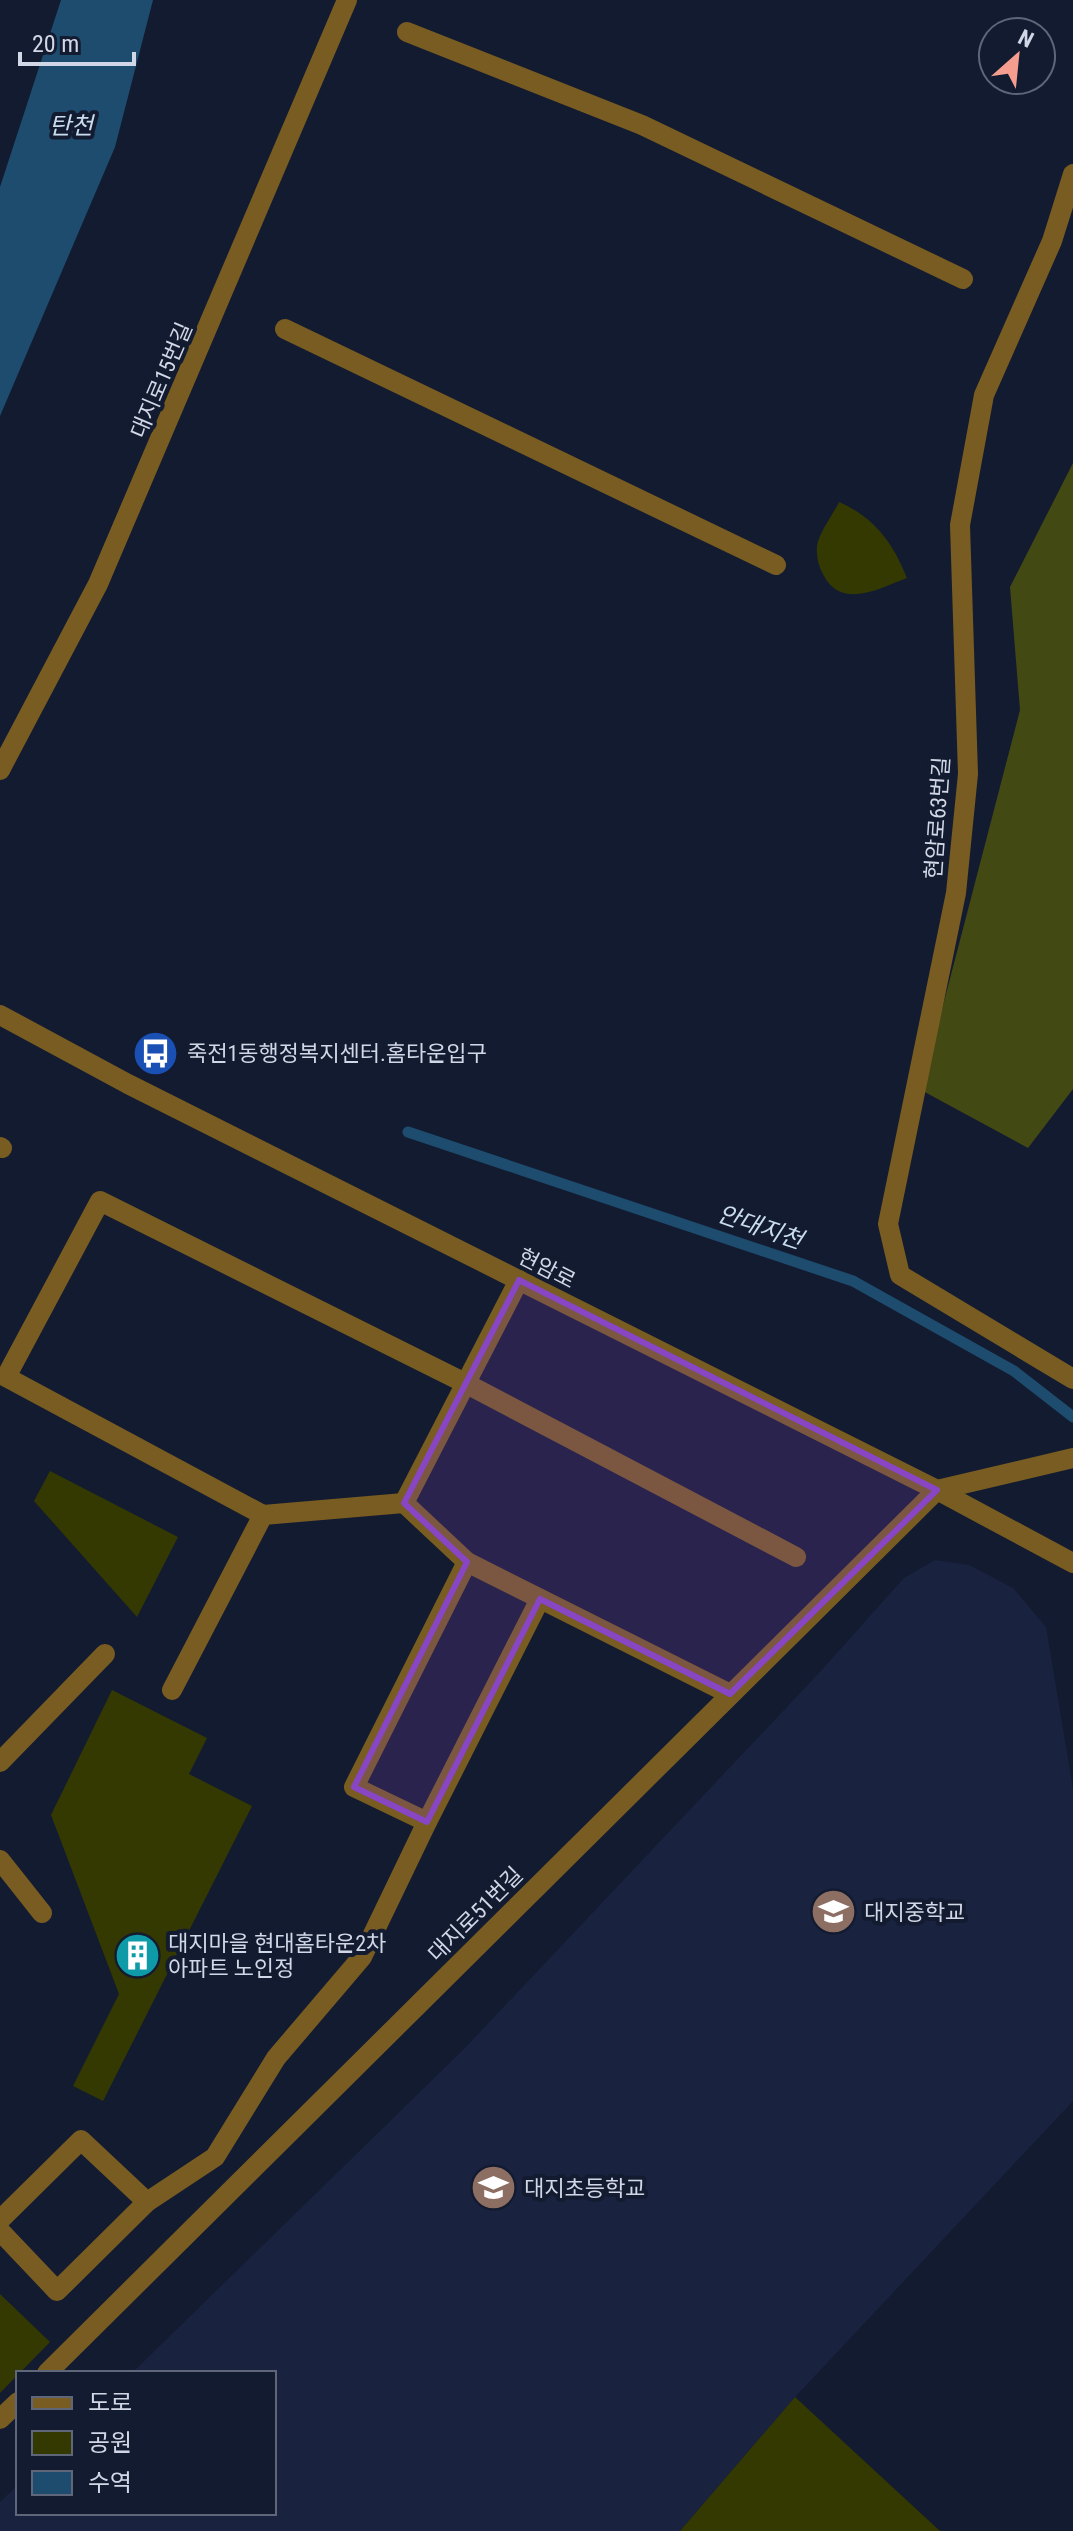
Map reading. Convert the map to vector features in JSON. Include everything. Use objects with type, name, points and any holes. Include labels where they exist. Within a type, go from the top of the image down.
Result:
[{"type":"street","name":"대지로15번길","points":[[0,770],[98,584],[347,0]]},
{"type":"street","points":[[407,32],[642,125],[963,279]]},
{"type":"street","name":"현암로63번길","points":[[1073,174],[1052,241],[984,395],[960,525],[968,774],[957,878],[888,1224],[900,1275],[1073,1379]]},
{"type":"street","points":[[285,329],[776,565]]},
{"type":"street","name":"현암로","points":[[0,1015],[128,1084],[937,1490],[1073,1563]]},
{"type":"street","points":[[730,1694],[467,1562],[404,1503],[263,1515],[6,1377],[100,1201],[465,1383],[796,1557]]},
{"type":"street","points":[[404,1503],[519,1280]]},
{"type":"street","points":[[937,1490],[1073,1458]]},
{"type":"street","name":"대지로51번길","points":[[49,2371],[937,1490]]},
{"type":"street","points":[[172,1690],[263,1515]]},
{"type":"street","points":[[427,1822],[354,1787],[467,1562]]},
{"type":"street","points":[[0,2231],[57,2291],[147,2202],[215,2157],[276,2058],[362,1957],[540,1599]]},
{"type":"street","points":[[0,1762],[105,1654]]},
{"type":"street","points":[[0,1860],[42,1913]]},
{"type":"street","points":[[0,2220],[81,2140],[147,2202]]},
{"type":"street","points":[[0,2419],[16,2404]]},
{"type":"highlighted area","points":[[519,1280],[937,1490],[730,1694],[540,1599],[427,1822],[354,1787],[467,1562],[404,1503]]},
{"type":"shaded area","points":[[935,1560],[969,1565],[1013,1588],[1046,1627],[1073,1789],[1073,2101],[795,2397],[680,2531],[0,2531],[0,2502],[16,2487],[16,2515],[276,2515],[276,2371],[134,2371],[465,2048],[819,1673],[904,1578]]},
{"type":"green space","points":[[1073,463],[1073,1089],[1028,1148],[921,1090],[1020,710],[1010,587]]},
{"type":"green space","points":[[839,502],[873,524],[896,554],[907,578],[862,594],[841,592],[832,586],[819,565],[817,546]]},
{"type":"green space","points":[[50,1471],[178,1537],[137,1617],[34,1501]]},
{"type":"green space","points":[[112,1690],[207,1738],[189,1774],[252,1806],[103,2101],[73,2086],[119,1994],[51,1815]]},
{"type":"green space","points":[[0,2294],[50,2342],[22,2371],[16,2371],[16,2377],[0,2393]]},
{"type":"green space","points":[[795,2397],[940,2531],[680,2531]]},
{"type":"water","name":"탄천","points":[[61,0],[153,0],[115,147],[0,416],[0,187]]},
{"type":"waterway","name":"안대지천","points":[[408,1132],[853,1281],[1014,1371],[1073,1417]]},
{"type":"place","name":"죽전1동행정복지센터.홈타운입구","points":[[156,1053]]},
{"type":"place","name":"대지중학교","points":[[833,1912]]},
{"type":"place","name":"대지마을 현대홈타운2차 아파트 노인정","points":[[137,1956]]},
{"type":"place","name":"대지초등학교","points":[[493,2188]]}]
